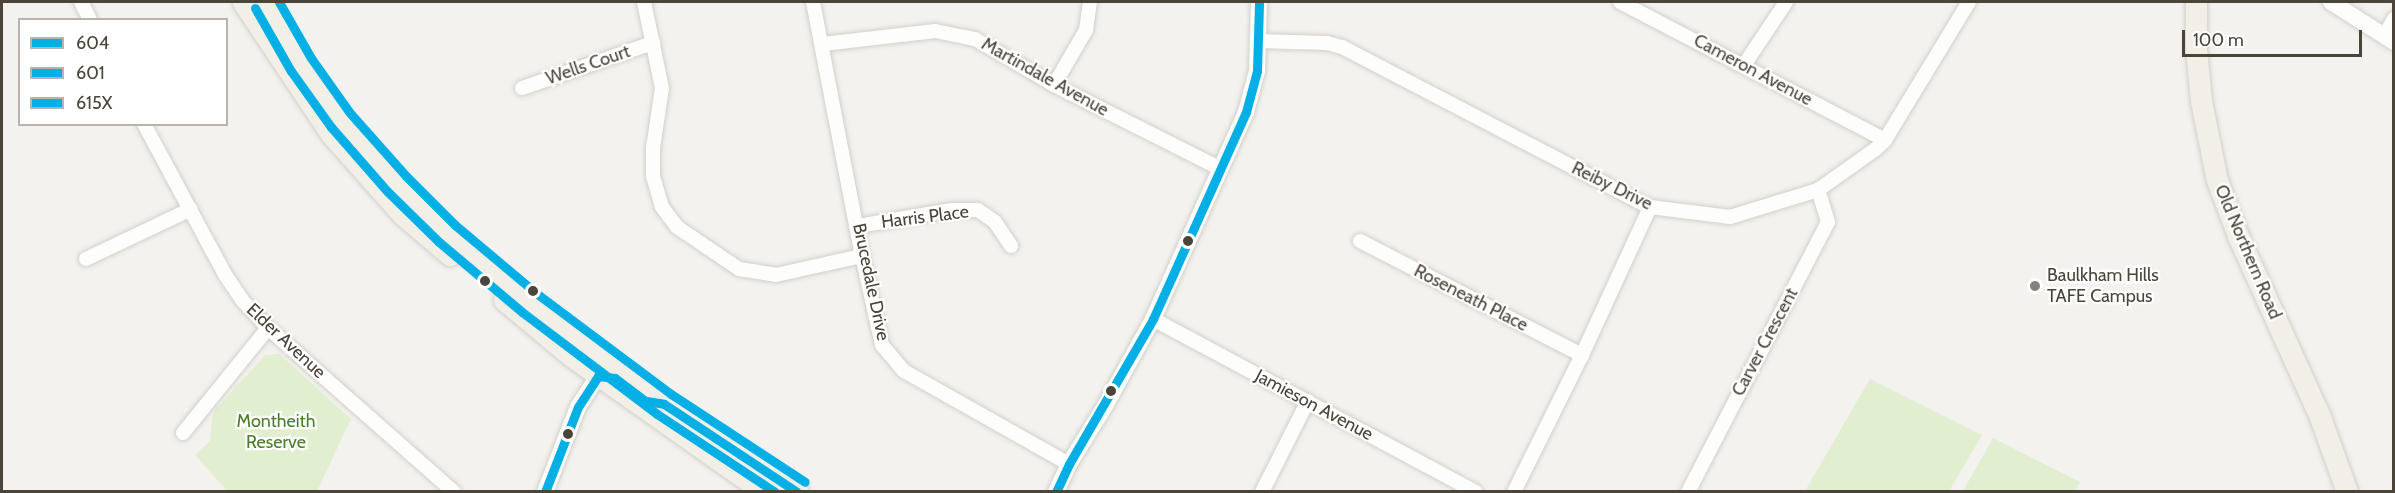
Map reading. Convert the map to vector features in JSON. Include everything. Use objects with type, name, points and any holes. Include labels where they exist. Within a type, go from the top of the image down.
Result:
[{"type":"main road","points":[[243,2],[331,134],[403,215],[571,356],[764,492]]},
{"type":"main road","points":[[265,2],[301,65],[341,120],[397,184],[447,234],[529,302],[664,404],[798,492]]},
{"type":"main road","name":"Old Northern Road","points":[[2196,2],[2196,48],[2201,101],[2217,180],[2238,236],[2320,417],[2347,492]]},
{"type":"street","points":[[81,2],[89,18]]},
{"type":"street","points":[[644,2],[662,88],[653,148],[653,176],[662,207],[677,227],[739,269],[776,275],[862,256]]},
{"type":"street","name":"Brucedale Drive","points":[[813,2],[823,44],[862,256],[882,345],[894,362],[933,388],[1069,464]]},
{"type":"street","points":[[1054,85],[1086,30],[1090,2]]},
{"type":"street","points":[[1056,492],[1069,464],[1105,406],[1153,319],[1206,207],[1219,168],[1250,101],[1257,71],[1258,2]]},
{"type":"street","name":"Cameron Avenue","points":[[1620,2],[1885,140]]},
{"type":"street","points":[[1744,65],[1786,2]]},
{"type":"street","name":"Reiby Drive","points":[[1257,41],[1327,43],[1342,47],[1650,207],[1730,217],[1818,190],[1885,140],[1969,2]]},
{"type":"street","points":[[2331,2],[2389,39],[2394,19]]},
{"type":"street","name":"Martindale Avenue","points":[[823,44],[935,32],[975,39],[1054,85],[1219,168]]},
{"type":"street","name":"Wells Court","points":[[522,88],[653,43]]},
{"type":"street","name":"Elder Avenue","points":[[145,126],[226,276],[242,300],[268,328],[454,492]]},
{"type":"street","name":"Carver Crescent","points":[[1688,492],[1828,222],[1818,190]]},
{"type":"street","points":[[1514,492],[1582,355],[1650,207]]},
{"type":"street","points":[[86,259],[191,209]]},
{"type":"street","name":"Harris Place","points":[[858,226],[952,210],[978,210],[995,222],[1011,246]]},
{"type":"street","name":"Roseneath Place","points":[[1360,241],[1582,355]]},
{"type":"street","name":"Jamieson Avenue","points":[[1153,319],[1308,400],[1475,492]]},
{"type":"street","points":[[183,433],[268,328]]},
{"type":"street","points":[[545,492],[578,407],[598,376]]},
{"type":"street","points":[[1262,492],[1308,400]]},
{"type":"green space","name":"Montheith Reserve","points":[[279,354],[351,419],[317,491],[227,491],[195,455],[210,441],[215,410],[265,355]]},
{"type":"green space","points":[[1870,379],[1982,435],[1949,491],[1805,491]]},
{"type":"green space","points":[[1993,438],[2080,482],[2075,491],[1963,491]]},
{"type":"transit line","name":"615X","points":[[279,2],[311,58],[350,113],[406,176],[455,225],[536,293],[671,394],[805,482]]},
{"type":"transit line","name":"604","points":[[1056,492],[1069,464],[1153,319],[1246,112],[1257,71],[1259,2]]},
{"type":"transit line","name":"601","points":[[255,8],[291,71],[331,127],[388,192],[439,242],[522,312],[657,414],[775,492]]},
{"type":"transit line","name":"604","points":[[598,376],[615,378],[646,401],[664,404],[797,492]]},
{"type":"transit line","name":"604","points":[[545,492],[578,407],[598,376]]},
{"type":"place","name":"Baulkham Hills TAFE Campus","points":[[2035,286]]}]
